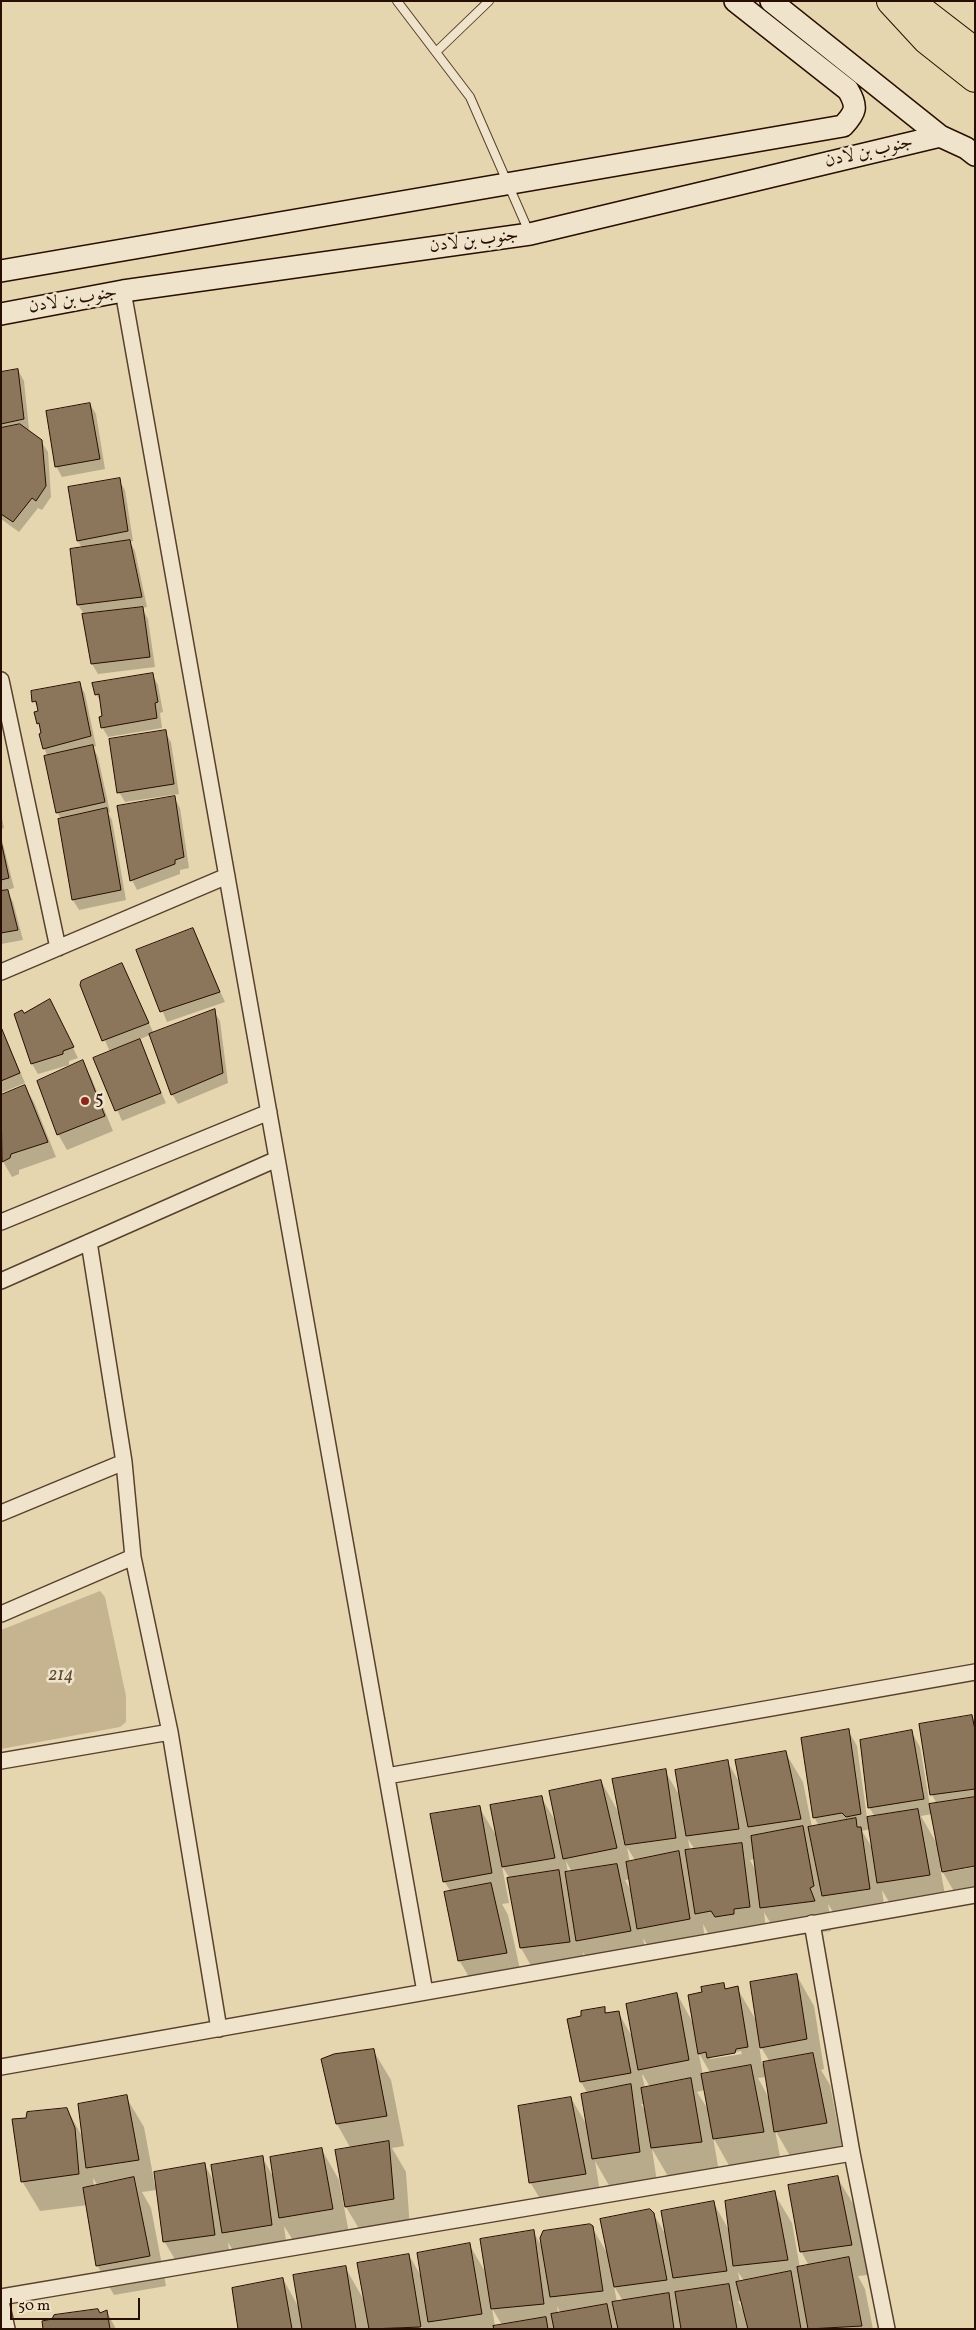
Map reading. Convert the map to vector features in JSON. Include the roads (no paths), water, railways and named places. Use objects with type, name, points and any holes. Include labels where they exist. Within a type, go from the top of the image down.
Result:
[{"type":"highway","points":[[890,1],[927,40],[975,78]]},
{"type":"highway","points":[[909,1],[975,52]]},
{"type":"street","name":"جنوب بن لادن","points":[[1,271],[843,126],[854,114],[854,101],[848,90],[735,1]]},
{"type":"street","points":[[771,1],[940,136],[966,148],[975,155]]},
{"type":"street","name":"جنوب بن لادن","points":[[1,314],[124,291],[530,234],[940,136]]},
{"type":"street","points":[[124,291],[425,1992]]},
{"type":"street","points":[[1,680],[58,948]]},
{"type":"street","points":[[1,972],[227,876]]},
{"type":"street","points":[[1,1222],[269,1112]]},
{"type":"street","points":[[1,1281],[278,1159]]},
{"type":"street","points":[[90,1242],[124,1462],[133,1558],[170,1732],[219,2028]]},
{"type":"street","points":[[1,1513],[124,1462]]},
{"type":"street","points":[[1,1614],[133,1558]]},
{"type":"street","points":[[387,1776],[975,1672]]},
{"type":"street","points":[[1,1761],[170,1732]]},
{"type":"street","points":[[1,2067],[975,1895]]},
{"type":"street","points":[[812,1924],[852,2153],[887,2329]]},
{"type":"street","points":[[1,2297],[852,2153]]},
{"type":"street","points":[[1,2302],[6,2329]]},
{"type":"lane","points":[[397,1],[470,97],[530,234]]},
{"type":"lane","points":[[436,52],[489,1]]},
{"type":"place","name":"5","points":[[85,1101]]},
{"type":"park label","name":"214","points":[[61,1677]]}]
